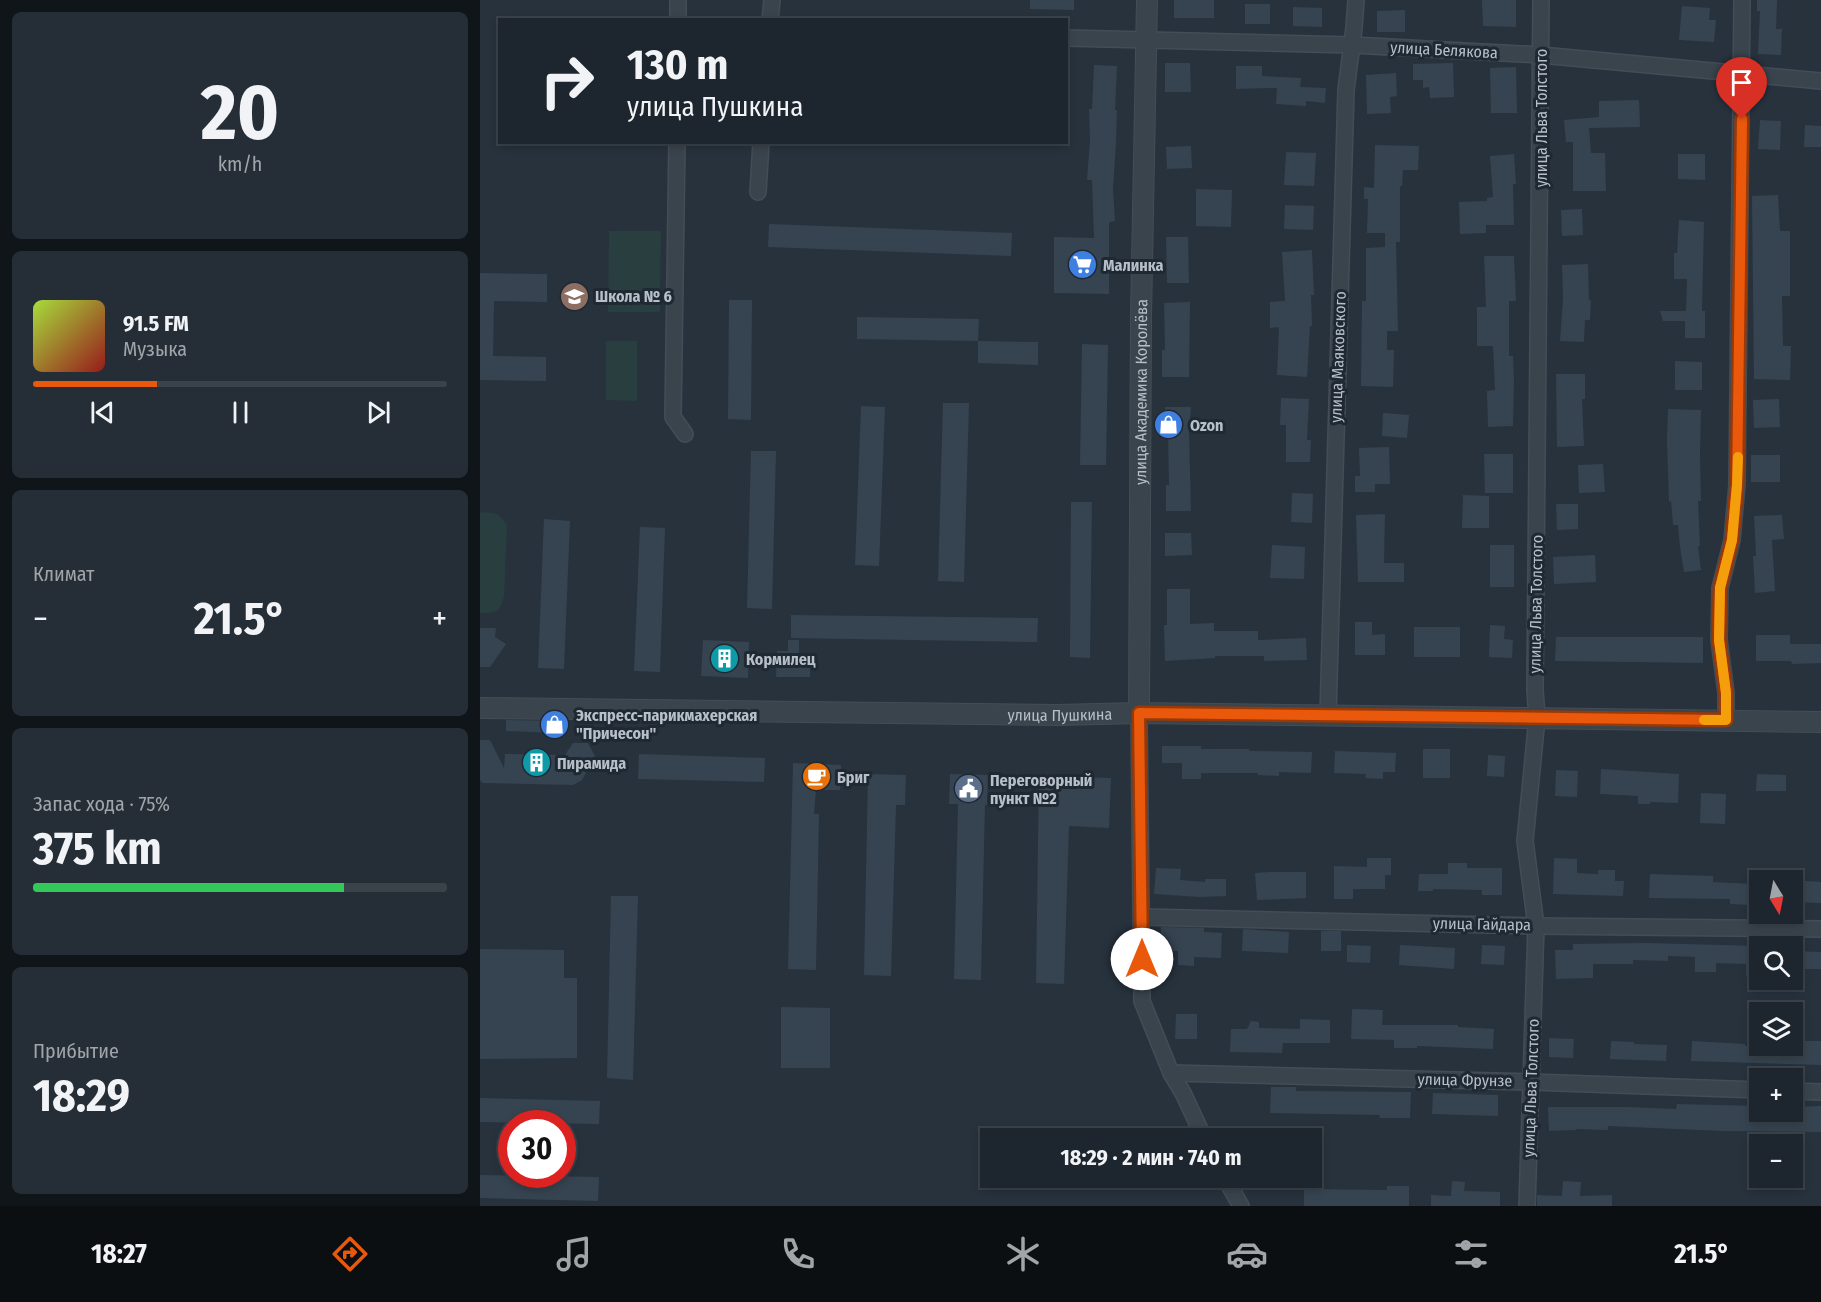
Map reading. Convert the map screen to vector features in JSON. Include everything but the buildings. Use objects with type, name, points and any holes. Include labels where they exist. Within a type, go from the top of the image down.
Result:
[{"type":"street","points":[[678,0],[678,18]]},
{"type":"street","points":[[770,18],[772,0]]},
{"type":"street","name":"улица Академика Королёва","points":[[1139,713],[1141,329],[1147,0]]},
{"type":"street","name":"улица Маяковского","points":[[1328,715],[1346,90],[1356,0]]},
{"type":"street","name":"улица Льва Толстого","points":[[1527,1206],[1536,926],[1526,841],[1536,718],[1541,0]]},
{"type":"street","points":[[1726,720],[1726,693],[1719,640],[1720,588],[1732,540],[1737,485],[1742,0]]},
{"type":"street","name":"улица Белякова","points":[[1068,38],[1352,45],[1541,55],[1821,81]]},
{"type":"street","points":[[677,144],[673,417],[685,434]]},
{"type":"street","points":[[758,192],[761,144]]},
{"type":"street","name":"улица Пушкина","points":[[480,708],[1057,715],[1139,713],[1821,722]]},
{"type":"street","points":[[1139,713],[1142,1001],[1171,1073],[1199,1128]]},
{"type":"street","name":"улица Гайдара","points":[[1142,917],[1536,926],[1821,929]]},
{"type":"street","name":"улица Фрунзе","points":[[1171,1073],[1749,1090]]},
{"type":"street","points":[[1803,1091],[1821,1092]]},
{"type":"street","points":[[1231,1188],[1241,1206]]},
{"type":"green space","points":[[609,231],[661,231],[660,312],[608,312]]},
{"type":"green space","points":[[606,341],[637,341],[637,401],[606,400]]},
{"type":"green space","points":[[480,512],[496,514],[507,525],[504,597],[498,609],[490,613],[480,613]]},
{"type":"slow traffic","points":[[1704,720],[1726,720],[1726,693],[1719,640],[1720,588],[1732,540],[1738,457]]},
{"type":"place","name":"Малинка","points":[[1082,265]]},
{"type":"place","name":"Школа № 6","points":[[574,296]]},
{"type":"place","name":"Ozon","points":[[1169,425]]},
{"type":"place","name":"Кормилец","points":[[725,659]]},
{"type":"place","name":"Экспресс-парикмахерская \"Причесон\"","points":[[555,724]]},
{"type":"place","name":"Пирамида","points":[[536,763]]},
{"type":"place","name":"Бриг","points":[[816,777]]},
{"type":"place","name":"Переговорный пункт №2","points":[[969,789]]},
{"type":"route","points":[[1142,959],[1139,713],[1726,720],[1726,693],[1719,640],[1720,588],[1732,540],[1737,485],[1742,119]]}]
